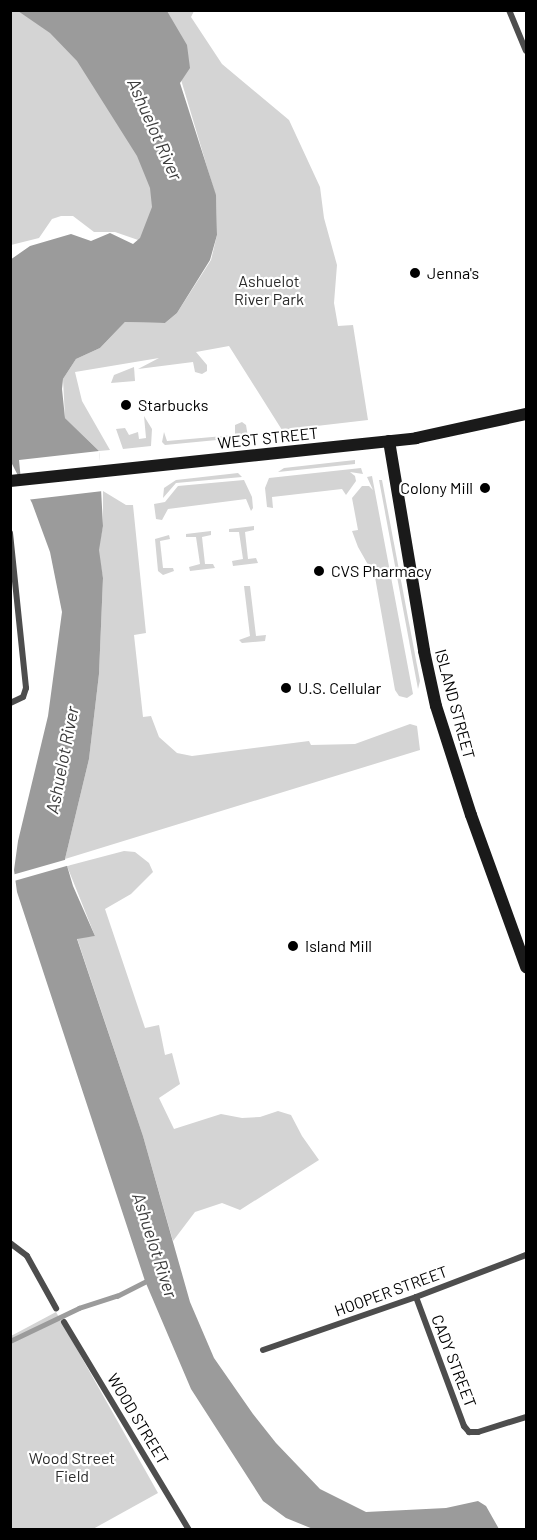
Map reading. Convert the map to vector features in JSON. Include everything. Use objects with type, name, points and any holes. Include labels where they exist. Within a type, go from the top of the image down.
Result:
[{"type":"street","points":[[509,10],[526,51]]},
{"type":"street","name":"WEST STREET","points":[[16,481],[389,441],[455,430],[526,414]]},
{"type":"street","name":"ISLAND STREET","points":[[389,441],[435,704],[471,815],[526,967]]},
{"type":"street","points":[[10,533],[26,688],[23,697],[10,703]]},
{"type":"street","points":[[10,1243],[27,1256],[56,1308]]},
{"type":"street","name":"HOOPER STREET","points":[[263,1350],[416,1298],[526,1255]]},
{"type":"street","name":"CADY STREET","points":[[416,1298],[464,1426],[469,1432],[488,1431],[526,1417]]},
{"type":"street","name":"WOOD STREET","points":[[64,1322],[189,1530]]},
{"type":"green space","points":[[11,11],[40,11],[53,16],[164,196],[141,241],[115,232],[94,232],[73,216],[61,216],[52,219],[39,238],[11,245]]},
{"type":"green space","name":"Ashuelot River Park","points":[[143,11],[194,11],[191,17],[222,64],[289,120],[320,187],[324,218],[337,265],[334,303],[338,326],[353,325],[368,420],[282,430],[229,346],[196,352],[207,365],[207,371],[202,374],[195,372],[193,362],[138,369],[159,358],[75,372],[82,401],[110,450],[99,451],[65,418],[63,379],[76,359],[100,348],[125,322],[165,323],[177,313],[211,260],[217,235],[216,197],[179,73]]},
{"type":"green space","points":[[134,367],[135,381],[111,383],[114,375]]},
{"type":"green space","points":[[144,416],[152,429],[151,446],[123,449],[116,429],[125,428],[129,435],[138,432],[139,439],[146,438]]},
{"type":"green space","points":[[242,422],[246,425],[248,437],[165,445],[162,442],[164,432],[167,441],[235,435],[235,425]]},
{"type":"green space","points":[[355,460],[355,464],[278,472],[284,468]]},
{"type":"green space","points":[[361,468],[363,474],[350,472],[355,476],[356,481],[346,495],[342,489],[272,497],[273,508],[267,507],[265,488],[269,478]]},
{"type":"green space","points":[[238,473],[242,477],[176,483],[163,498],[164,488],[176,480]]},
{"type":"green space","points":[[372,476],[413,694],[407,698],[399,696],[395,690],[375,577],[352,531],[358,530],[352,498],[362,486],[369,486],[373,490],[367,477]]},
{"type":"green space","points":[[244,480],[252,497],[251,511],[246,499],[168,509],[162,520],[156,519],[154,504],[165,502],[178,486]]},
{"type":"green space","points":[[379,480],[382,480],[420,681],[418,689]]},
{"type":"green space","points":[[103,491],[126,505],[133,505],[146,633],[134,635],[143,717],[151,716],[159,737],[177,753],[192,756],[309,741],[311,745],[355,744],[410,724],[417,726],[420,750],[65,859],[89,759],[99,674],[103,578],[98,550],[103,526]]},
{"type":"green space","points":[[254,526],[254,530],[245,532],[248,559],[256,558],[258,563],[233,566],[232,561],[243,559],[239,532],[229,532],[229,529]]},
{"type":"green space","points":[[211,531],[211,535],[202,537],[205,564],[213,564],[215,568],[190,571],[189,567],[200,564],[196,537],[186,537],[186,534]]},
{"type":"green space","points":[[169,535],[170,539],[160,541],[163,568],[173,568],[174,571],[163,575],[158,571],[155,539]]},
{"type":"green space","points":[[244,586],[250,586],[256,636],[266,635],[265,641],[242,643],[239,640],[250,636]]},
{"type":"green space","points":[[124,851],[135,852],[149,863],[153,872],[131,894],[105,909],[145,1028],[159,1025],[165,1055],[172,1053],[180,1084],[159,1098],[174,1129],[221,1114],[242,1118],[260,1117],[278,1111],[291,1115],[319,1160],[240,1210],[222,1203],[195,1212],[173,1241],[143,1136],[77,938],[95,936],[67,866]]},
{"type":"green space","name":"Wood Street Field","points":[[56,1312],[158,1493],[93,1529],[11,1530],[11,1336]]},
{"type":"water","name":"Ashuelot River","points":[[18,11],[167,11],[187,45],[190,68],[180,83],[216,195],[217,235],[210,260],[177,313],[165,323],[125,322],[100,348],[76,359],[63,379],[62,389],[65,418],[99,451],[103,526],[99,550],[103,578],[99,674],[89,759],[65,859],[73,886],[95,936],[77,939],[143,1136],[190,1302],[214,1358],[276,1443],[320,1489],[366,1512],[446,1508],[478,1501],[486,1506],[499,1529],[313,1529],[286,1518],[263,1501],[191,1389],[145,1281],[17,892],[14,870],[18,841],[48,716],[62,612],[50,552],[32,503],[11,462],[10,260],[30,246],[71,234],[91,241],[110,233],[133,244],[140,238],[152,207],[150,188],[137,156],[77,61],[50,33]]},
{"type":"pier","points":[[99,451],[103,491],[26,500],[22,491],[19,460]]},
{"type":"pier","points":[[68,859],[70,865],[14,881],[12,875]]},
{"type":"waterway","name":"Ashuelot River","points":[[10,1341],[79,1308],[117,1296],[150,1279]]},
{"type":"place","name":"Jenna's","points":[[415,273]]},
{"type":"place","name":"Starbucks","points":[[126,405]]},
{"type":"place","name":"Colony Mill","points":[[485,488]]},
{"type":"place","name":"CVS Pharmacy","points":[[319,571]]},
{"type":"place","name":"U.S. Cellular","points":[[286,688]]},
{"type":"place","name":"Island Mill","points":[[293,946]]}]
